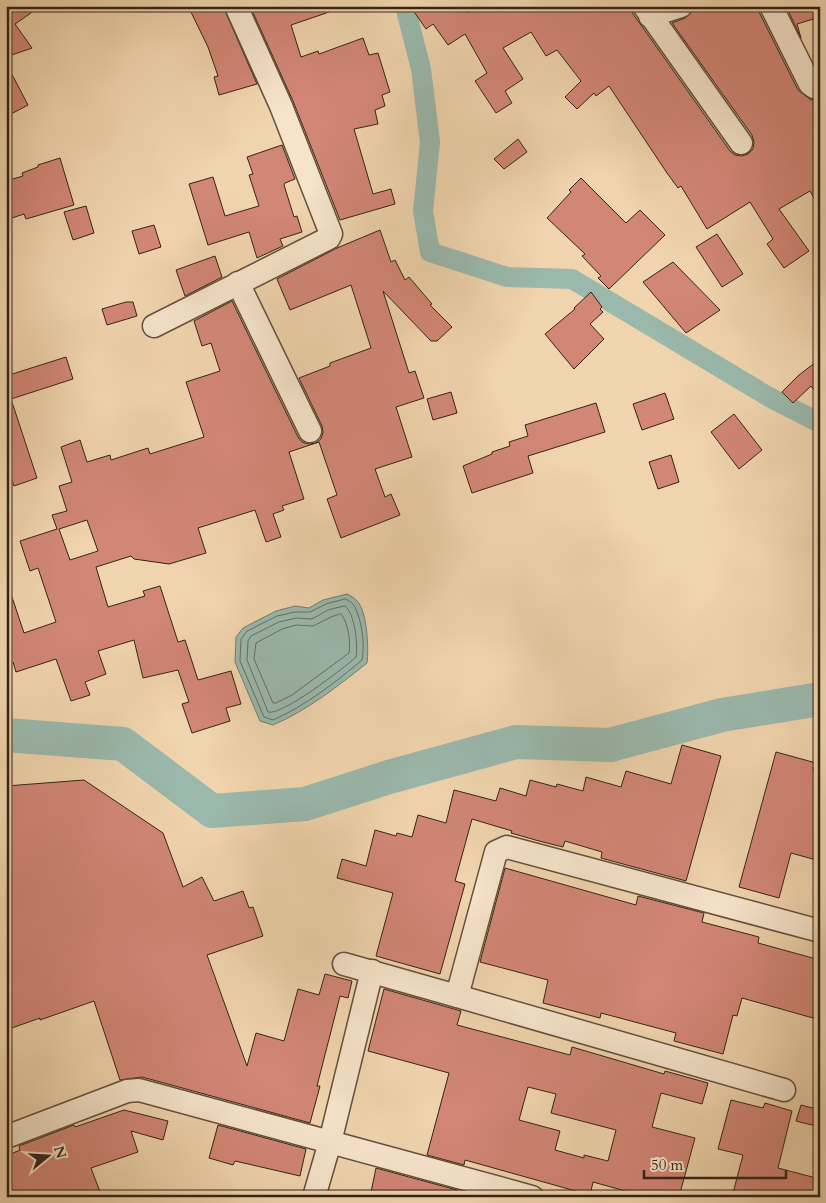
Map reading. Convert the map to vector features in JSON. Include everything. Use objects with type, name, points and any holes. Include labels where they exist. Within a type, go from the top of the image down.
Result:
[{"type":"street","points":[[154,326],[329,238],[331,234],[281,106],[236,6]]},
{"type":"street","points":[[681,6],[647,11],[741,144]]},
{"type":"street","points":[[772,6],[810,84],[814,87],[820,86]]},
{"type":"street","points":[[238,283],[310,431]]},
{"type":"street","points":[[458,996],[496,852],[507,847],[820,931]]},
{"type":"street","points":[[344,964],[784,1090]]},
{"type":"street","points":[[314,1197],[330,1142],[372,972]]},
{"type":"street","points":[[6,1137],[132,1089],[532,1197]]},
{"type":"water","points":[[347,594],[356,600],[363,613],[368,649],[367,663],[334,689],[286,719],[273,725],[260,721],[235,662],[236,637],[243,628],[276,611],[295,606],[309,608],[323,600]]},
{"type":"building","points":[[6,6],[41,6],[15,24],[32,48],[6,57]]},
{"type":"building","points":[[188,6],[223,6],[257,84],[219,95],[214,77],[218,76],[208,47]]},
{"type":"building","points":[[250,6],[338,6],[338,9],[291,25],[301,57],[318,51],[319,54],[363,38],[369,55],[378,53],[390,92],[382,95],[385,106],[375,110],[378,124],[354,129],[373,194],[391,189],[395,204],[340,220],[293,101]]},
{"type":"building","points":[[410,6],[463,6],[467,13],[476,6],[631,6],[633,14],[730,151],[735,155],[742,156],[748,154],[753,149],[752,135],[672,23],[707,6],[758,6],[759,12],[798,90],[811,100],[820,99],[820,209],[810,191],[779,209],[809,251],[784,268],[767,244],[773,239],[750,202],[707,229],[681,186],[678,188],[667,173],[609,86],[596,96],[594,93],[577,109],[565,97],[581,81],[557,50],[546,56],[531,32],[503,48],[523,79],[505,91],[512,103],[496,113],[475,81],[487,73],[465,34],[448,45],[433,24],[426,29]]},
{"type":"building","points":[[786,6],[820,6],[820,17],[797,24],[801,38]]},
{"type":"building","points":[[6,63],[28,105],[11,114],[6,104]]},
{"type":"building","points":[[518,139],[527,152],[504,169],[494,159]]},
{"type":"building","points":[[282,145],[295,179],[284,185],[294,217],[297,216],[302,232],[280,239],[283,246],[257,258],[249,232],[208,245],[189,184],[213,177],[225,216],[259,206],[249,175],[253,174],[247,157]]},
{"type":"building","points":[[60,158],[74,205],[26,219],[24,214],[6,220],[6,181],[23,176],[22,173],[38,167],[38,165]]},
{"type":"building","points":[[581,178],[626,223],[640,210],[665,235],[609,289],[598,278],[601,276],[582,256],[585,254],[547,218]]},
{"type":"building","points":[[86,206],[94,233],[73,240],[64,212]]},
{"type":"building","points":[[154,225],[161,247],[139,254],[132,231]]},
{"type":"building","points":[[380,230],[391,262],[395,260],[405,280],[409,277],[432,304],[430,305],[452,327],[437,341],[431,341],[383,291],[409,373],[415,371],[424,398],[396,407],[412,457],[375,469],[385,497],[391,494],[400,515],[341,538],[327,499],[337,495],[319,442],[316,443],[321,439],[322,426],[299,378],[330,366],[330,363],[371,348],[351,285],[290,310],[277,279],[337,248]]},
{"type":"building","points":[[717,234],[743,274],[722,287],[696,247]]},
{"type":"building","points":[[215,256],[222,277],[185,296],[176,270]]},
{"type":"building","points":[[673,262],[720,310],[686,333],[643,282]]},
{"type":"building","points":[[591,292],[602,307],[600,309],[603,312],[590,324],[604,339],[574,369],[545,334],[575,309]]},
{"type":"building","points":[[232,301],[302,442],[316,443],[289,452],[304,499],[282,506],[284,510],[273,514],[281,537],[266,542],[255,510],[198,528],[206,553],[169,564],[134,559],[131,556],[96,567],[108,607],[145,596],[143,591],[160,586],[178,642],[185,640],[198,680],[231,671],[241,704],[226,708],[230,721],[192,733],[182,704],[189,702],[178,670],[143,678],[134,640],[98,651],[106,674],[85,682],[90,695],[71,701],[56,659],[16,672],[13,662],[6,665],[6,588],[9,588],[24,633],[56,622],[38,568],[30,571],[20,541],[57,529],[52,515],[67,511],[59,486],[72,482],[61,447],[80,440],[87,462],[110,455],[111,460],[148,448],[150,454],[204,437],[186,382],[220,371],[211,343],[202,346],[194,321]],"holes":[[[87,520],[98,551],[70,560],[59,529]]]},
{"type":"building","points":[[126,302],[133,302],[137,316],[107,325],[102,309]]},
{"type":"building","points":[[66,357],[73,379],[11,399],[37,478],[14,486],[6,462],[6,376]]},
{"type":"building","points":[[820,359],[820,398],[811,386],[793,403],[782,392],[799,375]]},
{"type":"building","points":[[451,392],[457,413],[433,420],[427,399]]},
{"type":"building","points":[[665,393],[674,419],[642,430],[633,404]]},
{"type":"building","points":[[596,403],[605,432],[528,456],[533,473],[472,493],[463,466],[492,454],[492,452],[510,446],[509,442],[528,436],[525,425]]},
{"type":"building","points":[[734,414],[762,450],[739,469],[711,432]]},
{"type":"building","points":[[671,455],[679,482],[658,489],[649,462]]},
{"type":"building","points":[[682,745],[721,756],[686,881],[601,858],[602,852],[565,841],[563,847],[511,833],[512,831],[472,819],[455,881],[465,884],[440,974],[376,956],[393,893],[337,878],[342,859],[366,866],[375,830],[396,836],[397,833],[412,837],[418,815],[446,823],[454,790],[496,801],[500,788],[526,796],[530,780],[556,787],[557,784],[583,791],[586,777],[621,787],[626,771],[671,784]]},
{"type":"building","points":[[776,752],[816,763],[813,770],[820,772],[820,861],[791,853],[779,898],[739,887]]},
{"type":"building","points":[[84,780],[163,833],[183,887],[202,877],[214,901],[243,891],[249,908],[253,907],[263,936],[207,955],[247,1066],[256,1033],[284,1041],[298,989],[319,995],[325,974],[352,981],[348,998],[340,996],[317,1086],[320,1086],[310,1123],[142,1077],[120,1080],[94,1001],[6,1030],[6,786]]},
{"type":"building","points":[[505,868],[636,905],[638,896],[704,913],[702,922],[759,937],[758,943],[820,960],[820,1020],[742,998],[737,1016],[733,1015],[723,1054],[674,1041],[676,1033],[601,1013],[600,1018],[543,1003],[548,980],[480,962]]},
{"type":"building","points":[[384,989],[461,1011],[457,1025],[570,1055],[572,1047],[664,1074],[665,1071],[708,1083],[702,1104],[661,1093],[652,1127],[695,1138],[679,1197],[647,1197],[593,1182],[590,1195],[465,1160],[464,1165],[427,1155],[449,1073],[368,1051]],"holes":[[[528,1087],[556,1094],[551,1113],[616,1130],[608,1161],[584,1155],[584,1158],[555,1150],[560,1131],[519,1120]]]},
{"type":"building","points":[[731,1100],[763,1108],[765,1103],[792,1111],[778,1168],[820,1179],[817,1197],[732,1197],[743,1155],[718,1149]]},
{"type":"building","points":[[801,1105],[820,1110],[820,1127],[796,1121]]},
{"type":"building","points":[[124,1110],[168,1121],[163,1140],[131,1131],[138,1152],[91,1168],[102,1197],[6,1197],[6,1156],[20,1150],[19,1146],[74,1125],[75,1127]]},
{"type":"building","points":[[218,1125],[306,1149],[300,1176],[235,1161],[233,1165],[209,1158]]},
{"type":"building","points":[[376,1168],[457,1190],[456,1197],[370,1197]]},
{"type":"waterway","points":[[405,6],[421,69],[430,142],[423,211],[430,252],[507,277],[572,279],[769,397],[820,423]]},
{"type":"waterway","points":[[6,735],[123,744],[212,811],[305,804],[389,777],[516,742],[610,745],[722,715],[820,699]]}]
